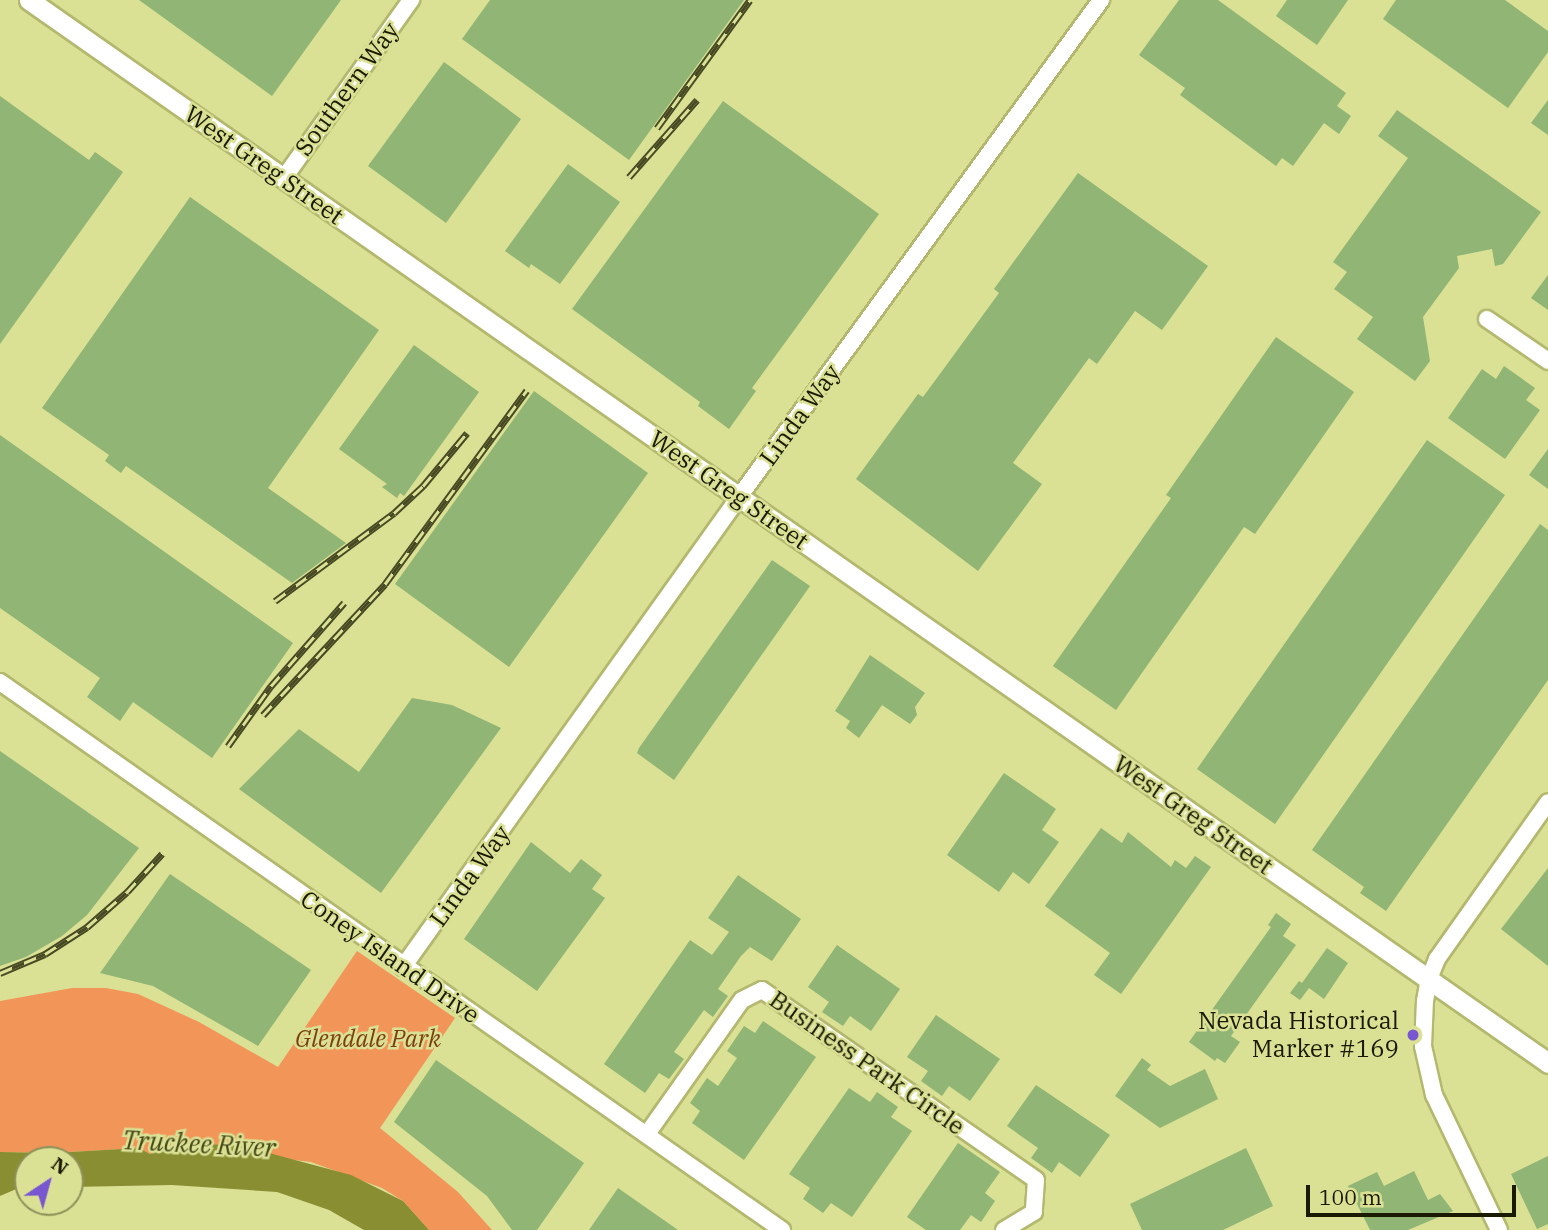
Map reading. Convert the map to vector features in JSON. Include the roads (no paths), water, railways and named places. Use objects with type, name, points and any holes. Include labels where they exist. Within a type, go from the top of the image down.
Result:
[{"type":"main road","name":"West Greg Street","points":[[29,0],[1548,1063]]},
{"type":"street","name":"Southern Way","points":[[284,178],[411,0]]},
{"type":"street","name":"Linda Way","points":[[403,968],[739,497],[1101,0]]},
{"type":"street","points":[[1487,318],[1548,361]]},
{"type":"street","name":"Coney Island Drive","points":[[0,682],[403,968],[647,1134],[782,1230]]},
{"type":"street","points":[[1499,1230],[1436,1100],[1427,1071],[1423,1034],[1429,979],[1445,946],[1548,802]]},
{"type":"street","name":"Business Park Circle","points":[[647,1134],[742,1000],[762,990],[1036,1180],[1034,1212],[1004,1230]]},
{"type":"railway","points":[[657,128],[750,0]]},
{"type":"railway","points":[[629,177],[697,100]]},
{"type":"railway","points":[[263,715],[385,584],[527,390]]},
{"type":"railway","points":[[275,601],[394,513],[423,486],[467,433]]},
{"type":"railway","points":[[228,746],[271,686],[344,603]]},
{"type":"railway","points":[[0,973],[45,954],[87,927],[127,892],[162,854]]},
{"type":"place","name":"Nevada Historical Marker #169","points":[[1413,1035]]},
{"type":"park label","name":"Glendale Park","points":[[368,1039]]},
{"type":"water label","name":"Truckee River","points":[[199,1144]]}]
